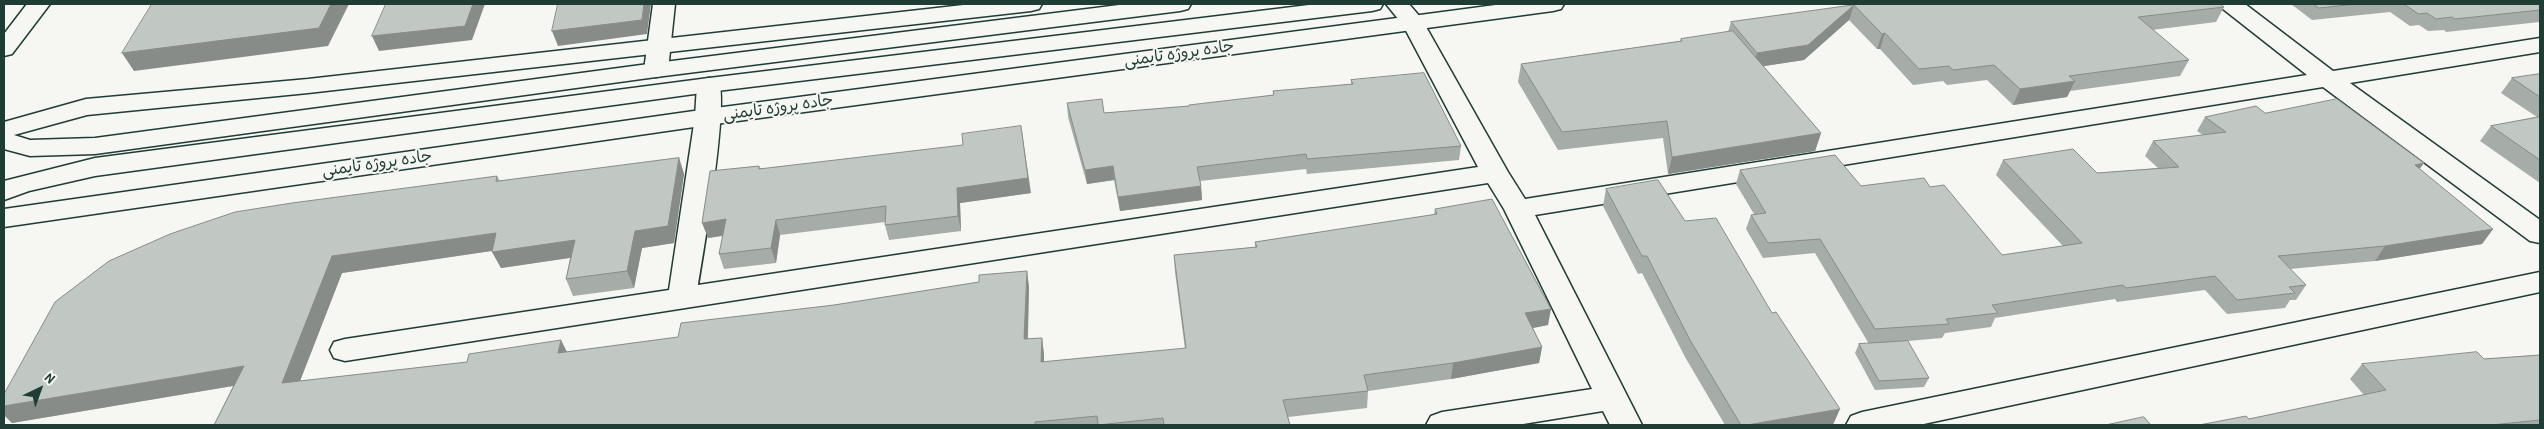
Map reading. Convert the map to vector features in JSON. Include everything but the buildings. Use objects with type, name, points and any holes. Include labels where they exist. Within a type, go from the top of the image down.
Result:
[{"type":"street","points":[[4,49],[39,4]]},
{"type":"street","points":[[656,70],[664,4]]},
{"type":"street","points":[[4,130],[86,107],[308,86],[1031,4]]},
{"type":"street","points":[[4,142],[30,148],[95,146],[656,70],[1180,4]]},
{"type":"street","name":"جاده پروژه تایمنی","points":[[4,191],[21,184],[95,167],[709,85],[1372,4]]},
{"type":"street","name":"جاده پروژه تایمنی","points":[[4,218],[708,117],[1405,13],[1553,4]]},
{"type":"street","points":[[2231,4],[2328,79],[2540,234]]},
{"type":"street","points":[[1405,13],[1495,173],[1518,209],[1626,425]]},
{"type":"street","points":[[1518,209],[2540,45]]},
{"type":"street","points":[[682,299],[708,117],[709,85]]},
{"type":"street","points":[[345,350],[1495,173]]},
{"type":"street","points":[[1862,425],[2540,282]]},
{"type":"street","points":[[1442,425],[1611,398]]}]
